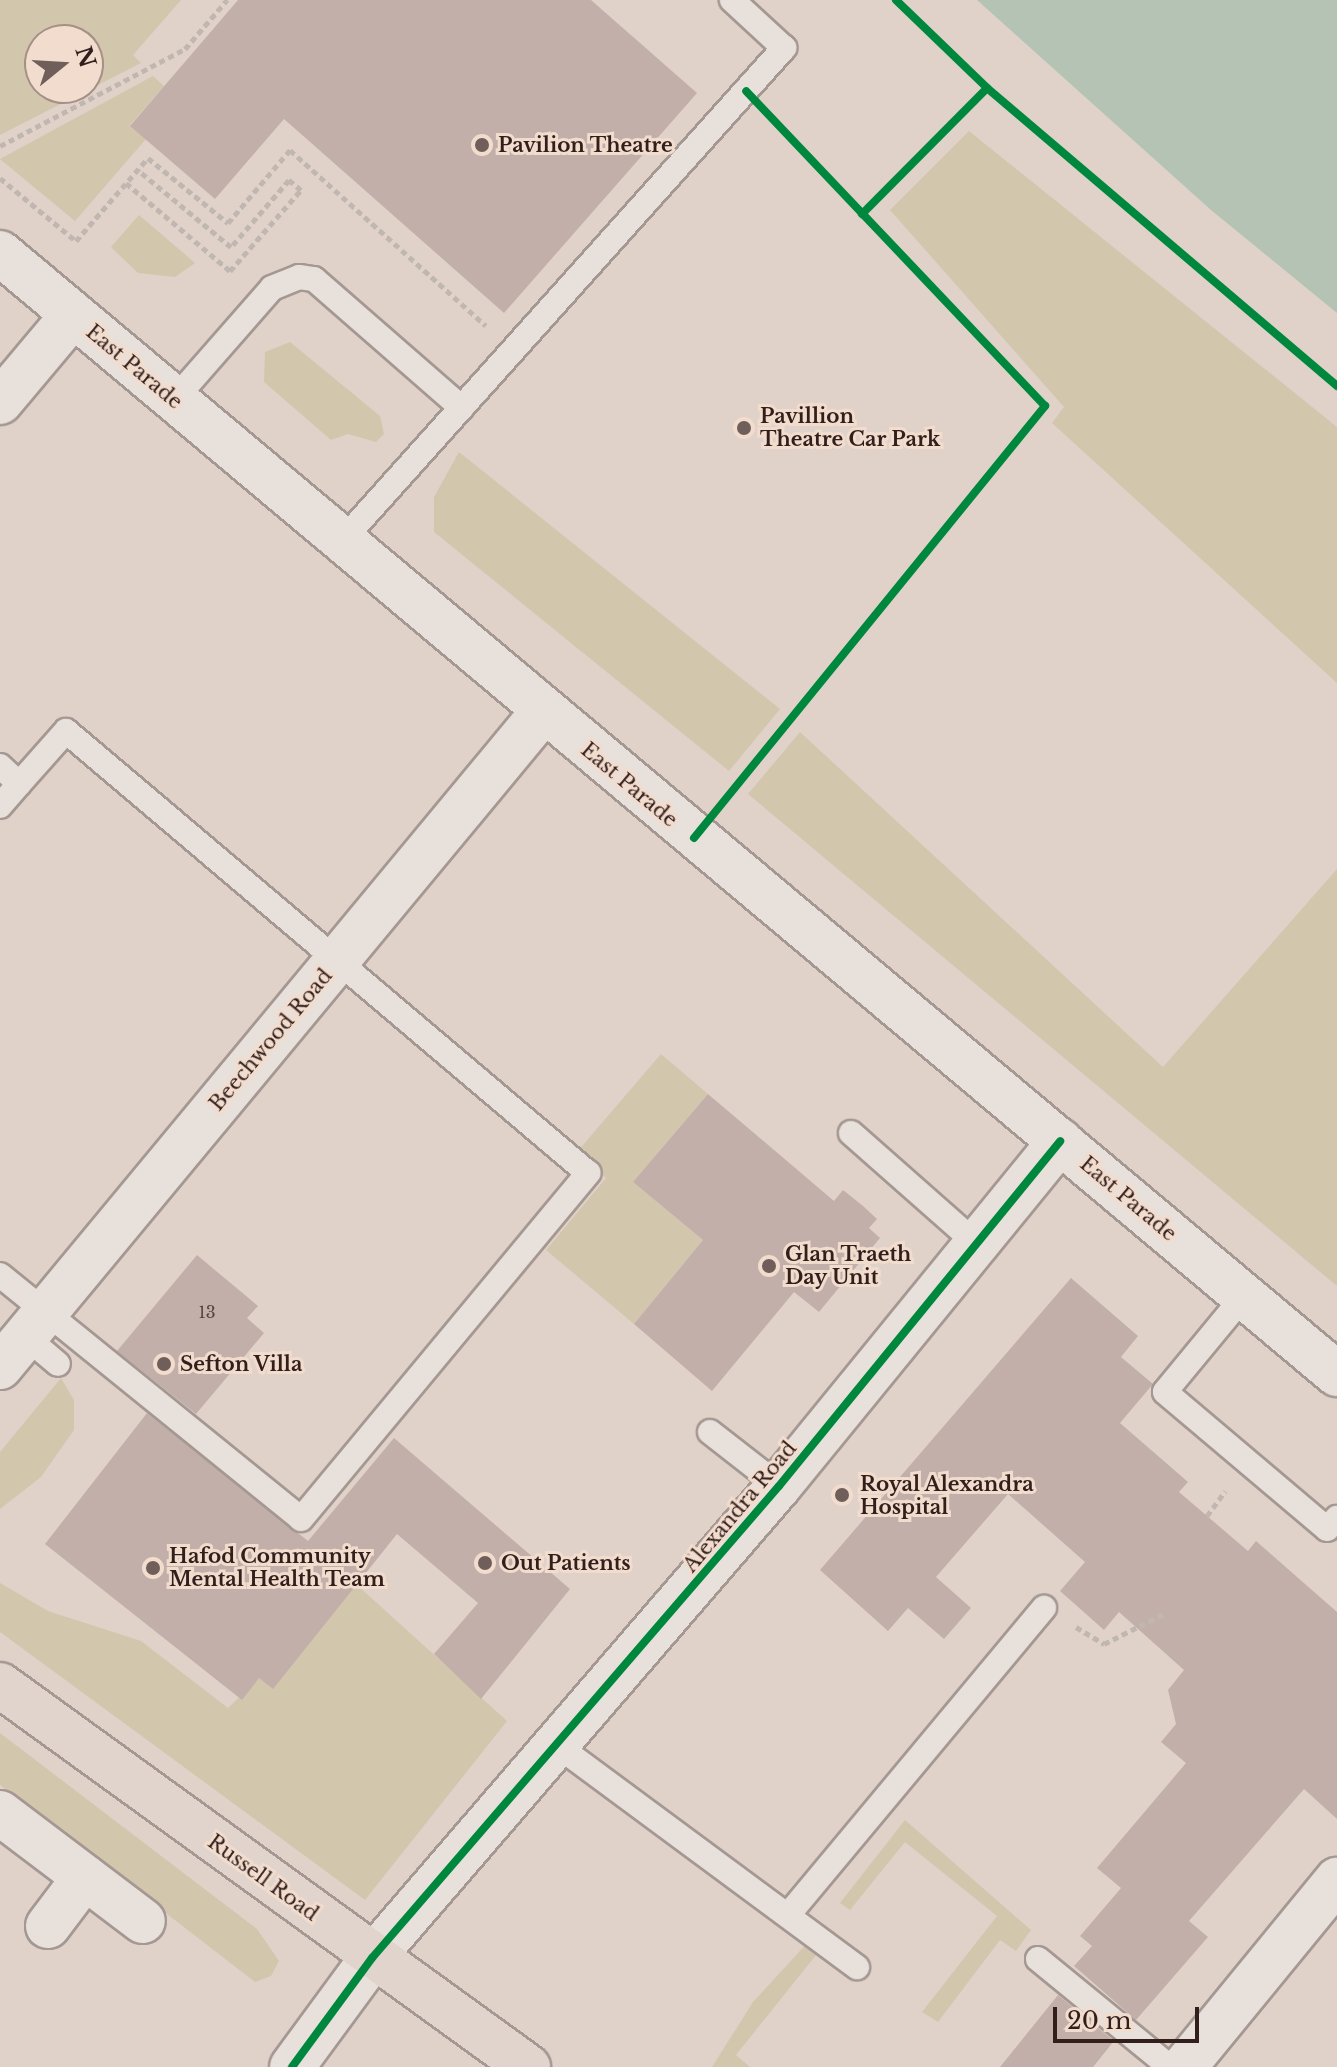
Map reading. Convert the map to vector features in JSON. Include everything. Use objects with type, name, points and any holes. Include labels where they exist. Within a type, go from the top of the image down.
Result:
[{"type":"main road","name":"Russell Road","points":[[0,1685],[372,1958],[528,2067]]},
{"type":"street","name":"East Parade","points":[[0,253],[542,713],[1337,1374]]},
{"type":"street","points":[[0,402],[73,315]]},
{"type":"street","name":"Beechwood Road","points":[[16,1343],[542,713]]},
{"type":"street","name":"Alexandra Road","points":[[292,2067],[372,1958],[558,1746],[779,1486],[1060,1141]]},
{"type":"street","points":[[0,1813],[143,1921]]},
{"type":"street","points":[[48,1926],[85,1877]]},
{"type":"street","points":[[1184,2067],[1337,1880]]},
{"type":"lane","points":[[341,542],[784,48],[732,0]]},
{"type":"lane","points":[[174,400],[272,288],[299,277],[314,279],[462,408]]},
{"type":"lane","points":[[0,806],[66,731],[335,964],[588,1173],[301,1519],[16,1343],[0,1275]]},
{"type":"lane","points":[[0,766],[19,784]]},
{"type":"lane","points":[[851,1133],[978,1245]]},
{"type":"lane","points":[[1244,1296],[1165,1392],[1327,1529],[1337,1518]]},
{"type":"lane","points":[[16,1343],[58,1364]]},
{"type":"lane","points":[[710,1432],[779,1486]]},
{"type":"lane","points":[[788,1915],[1044,1608]]},
{"type":"lane","points":[[558,1746],[857,1967]]},
{"type":"lane","points":[[1038,1959],[1170,2067]]},
{"type":"path","points":[[0,146],[185,49],[227,0]]},
{"type":"path","points":[[0,178],[76,241],[148,158],[228,223],[290,150],[513,350]]},
{"type":"path","points":[[126,183],[230,271],[301,190],[289,180],[231,247],[138,170]]},
{"type":"path","points":[[1044,1608],[1104,1644],[1165,1613]]},
{"type":"shaded area","points":[[0,0],[181,0],[133,55],[141,63],[104,82],[104,24],[24,24],[24,104],[61,104],[0,135]]},
{"type":"shaded area","points":[[977,0],[1337,0],[1337,313],[1211,210]]},
{"type":"shaded area","points":[[153,76],[164,86],[130,125],[146,139],[75,221],[0,159]]},
{"type":"shaded area","points":[[969,131],[1337,427],[1337,683],[1052,423],[1064,407],[890,210]]},
{"type":"shaded area","points":[[139,215],[195,263],[175,277],[138,273],[111,247]]},
{"type":"shaded area","points":[[290,342],[380,416],[384,434],[376,442],[348,434],[331,440],[264,382],[265,352]]},
{"type":"shaded area","points":[[459,452],[780,709],[729,771],[434,532],[434,497]]},
{"type":"shaded area","points":[[800,732],[1163,1067],[1337,869],[1337,1286],[748,794]]},
{"type":"shaded area","points":[[661,1054],[708,1094],[633,1182],[703,1240],[634,1324],[546,1250],[606,1178],[577,1152]]},
{"type":"shaded area","points":[[61,1378],[74,1400],[74,1430],[41,1477],[0,1509],[0,1452]]},
{"type":"shaded area","points":[[0,1583],[48,1611],[141,1641],[228,1708],[259,1678],[273,1688],[356,1584],[507,1721],[365,1900],[0,1632]]},
{"type":"shaded area","points":[[0,1733],[257,1929],[279,1961],[271,1976],[255,1982],[0,1785]]},
{"type":"shaded area","points":[[905,1820],[1031,1930],[1016,1951],[1000,1940],[938,2022],[922,2012],[997,1916],[905,1842],[850,1910],[840,1903]]},
{"type":"shaded area","points":[[810,1940],[820,1950],[736,2055],[750,2067],[712,2067],[753,2002]]},
{"type":"building","name":"Pavilion Theatre","points":[[238,0],[591,0],[697,93],[504,313],[284,119],[215,199],[130,126]]},
{"type":"building","name":"Glan Traeth Day Unit","points":[[708,1094],[834,1201],[843,1190],[863,1206],[877,1219],[869,1228],[880,1238],[819,1312],[794,1292],[712,1391],[634,1324],[703,1240],[633,1182]]},
{"type":"building","points":[[197,1255],[258,1306],[247,1318],[264,1333],[196,1414],[117,1351]]},
{"type":"building","name":"Royal Alexandra Hospital","points":[[1071,1278],[1138,1336],[1121,1357],[1153,1384],[1120,1423],[1188,1482],[1179,1492],[1248,1551],[1256,1541],[1337,1612],[1337,1819],[1304,1789],[1189,1921],[1208,1937],[1136,2020],[1074,1966],[1092,1946],[1080,1936],[1121,1888],[1097,1868],[1186,1763],[1161,1742],[1176,1724],[1168,1690],[1184,1670],[1119,1612],[1104,1630],[1060,1591],[1085,1562],[1008,1494],[936,1577],[971,1608],[944,1639],[908,1608],[888,1631],[820,1570]]},
{"type":"building","points":[[147,1413],[308,1541],[394,1438],[570,1589],[481,1699],[434,1654],[478,1603],[397,1534],[273,1689],[259,1678],[242,1700],[45,1544]]},
{"type":"building","points":[[1058,1995],[1114,2041],[1093,2067],[1000,2067]]},
{"type":"cycle path","points":[[896,0],[987,88],[1337,386]]},
{"type":"cycle path","points":[[862,214],[987,88]]},
{"type":"cycle path","points":[[694,838],[1045,406],[746,91]]},
{"type":"cycle path","points":[[292,2067],[372,1958],[779,1486],[1060,1141]]},
{"type":"place","name":"Pavilion Theatre","points":[[482,145]]},
{"type":"place","name":"Pavillion Theatre Car Park","points":[[744,428]]},
{"type":"place","name":"Glan Traeth Day Unit","points":[[769,1266]]},
{"type":"place","name":"Sefton Villa","points":[[164,1364]]},
{"type":"place","name":"Royal Alexandra Hospital","points":[[842,1495]]},
{"type":"place","name":"Out Patients","points":[[485,1563]]},
{"type":"place","name":"Hafod Community Mental Health Team","points":[[153,1568]]}]
